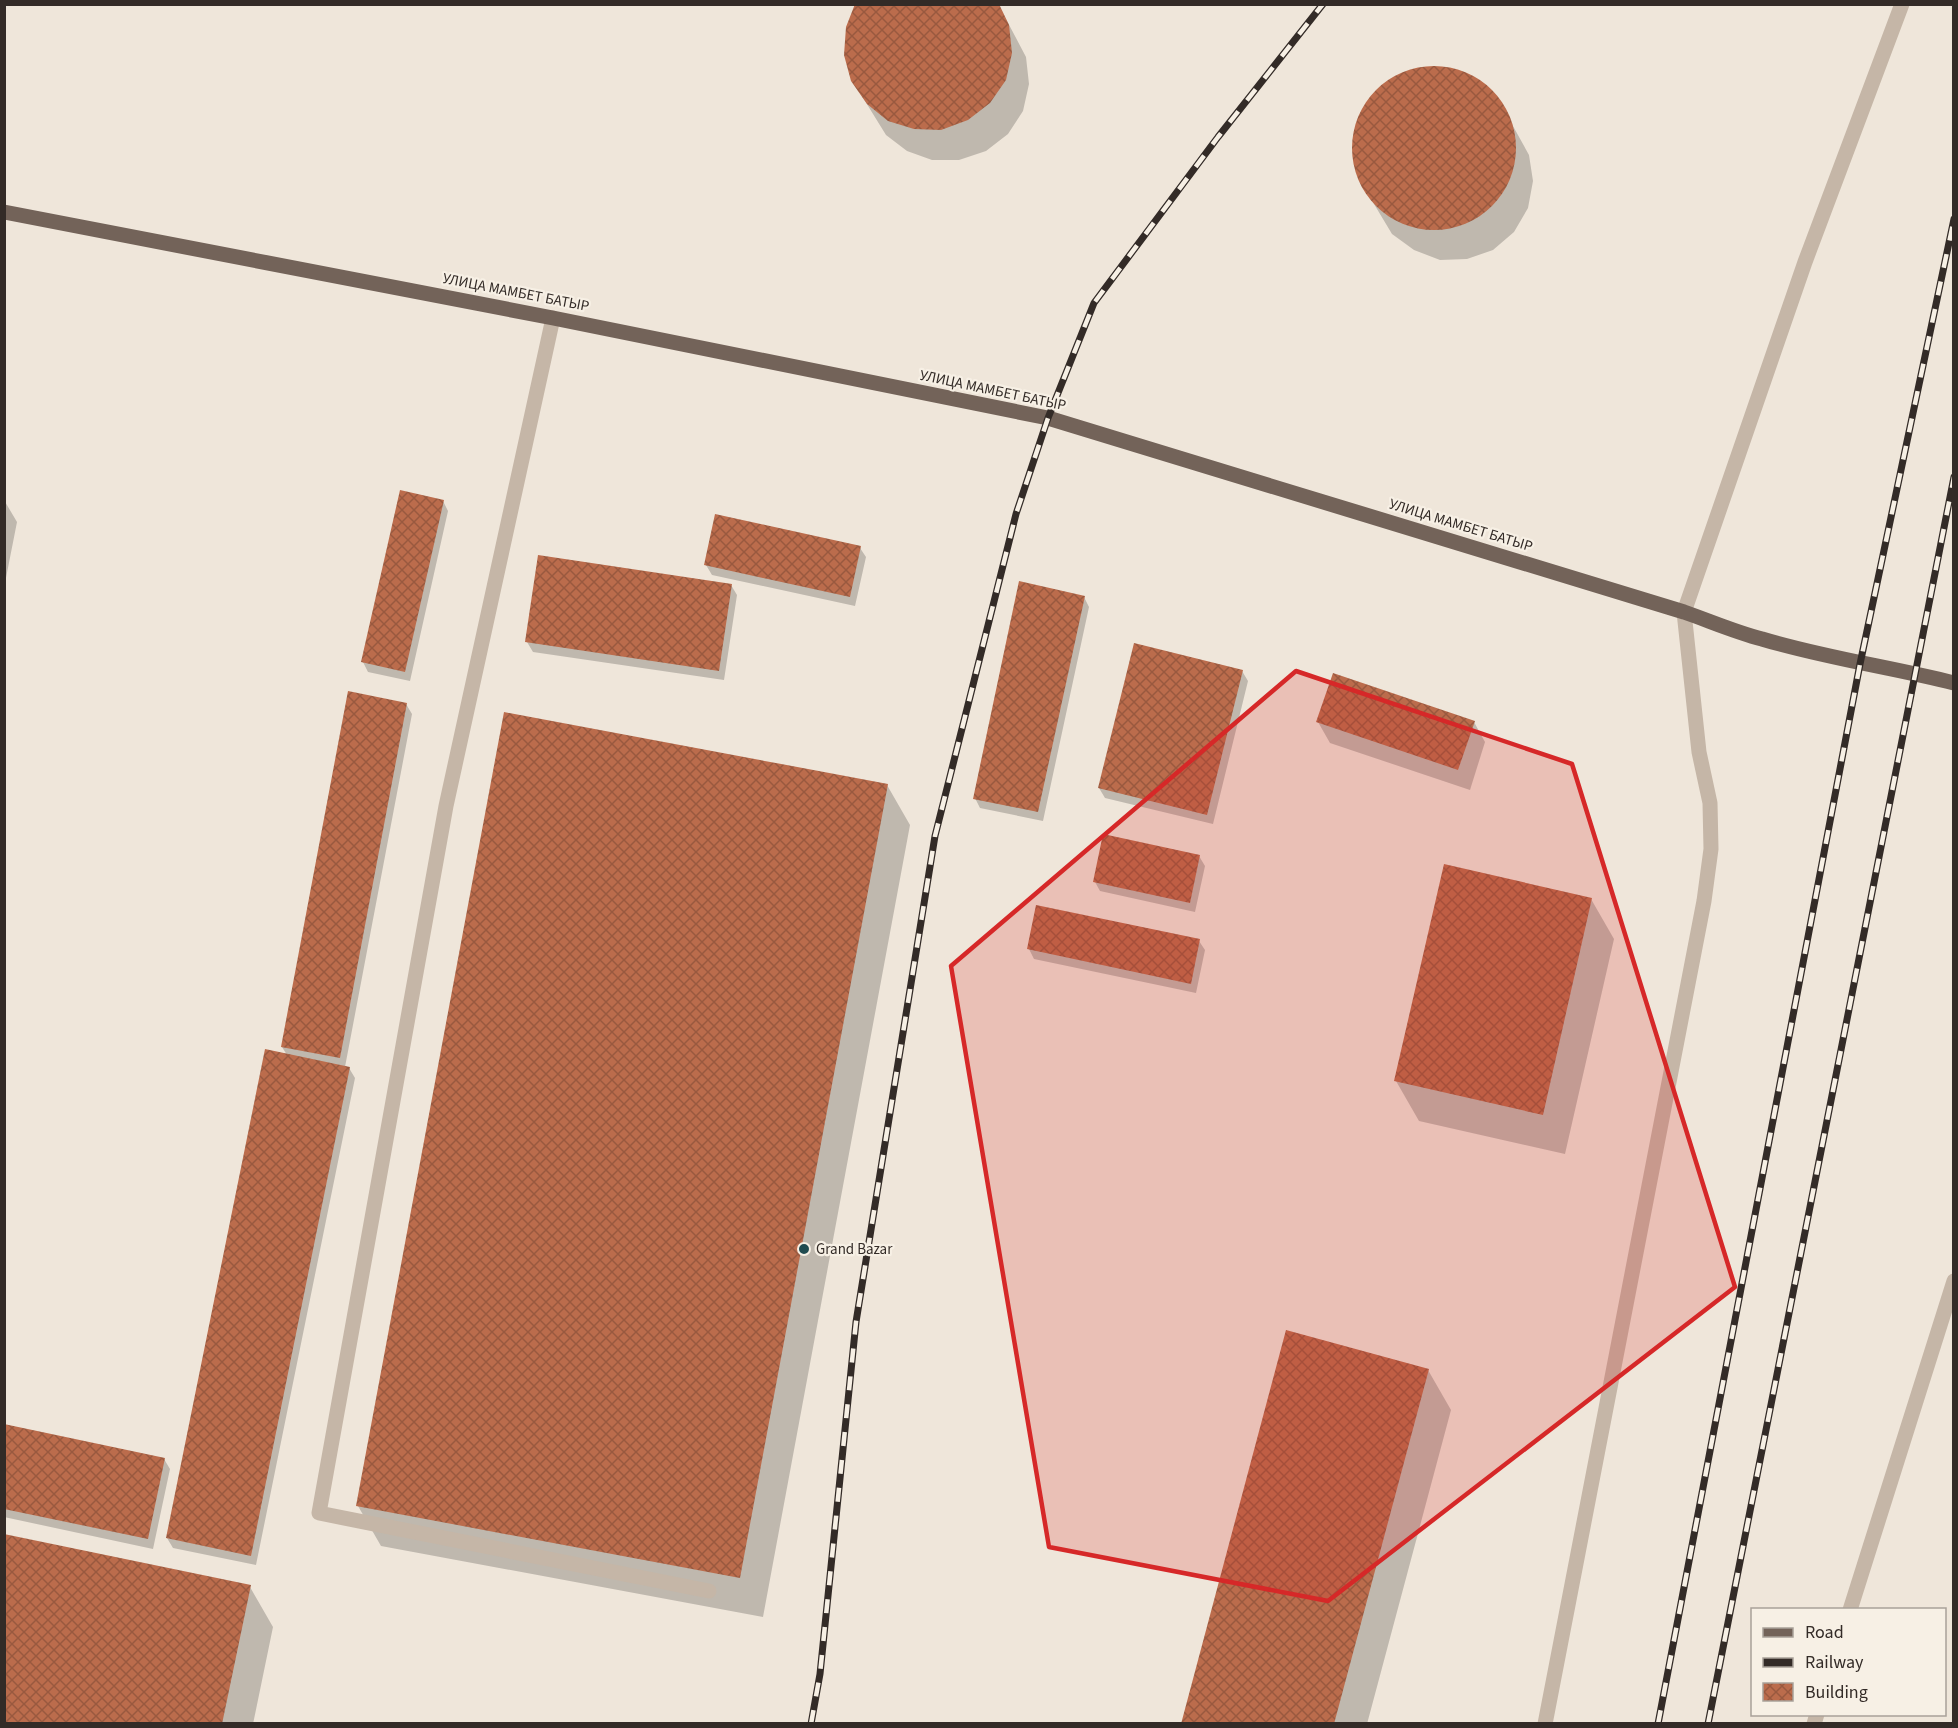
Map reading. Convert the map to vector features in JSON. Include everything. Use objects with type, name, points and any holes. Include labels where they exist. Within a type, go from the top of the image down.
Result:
[{"type":"main road","name":"УЛИЦА МАМБЕТ БАТЫР","points":[[4,212],[553,318],[1048,418],[1684,612],[1761,639],[1860,664],[1914,673],[1953,683]]},
{"type":"street","points":[[1545,1724],[1704,901],[1711,849],[1710,803],[1699,752],[1684,612],[1805,262],[1902,4]]},
{"type":"street","points":[[553,318],[446,806],[319,1513],[710,1591]]},
{"type":"street","points":[[1851,1608],[1953,1281]]},
{"type":"highlighted area","points":[[1296,671],[1572,764],[1735,1287],[1328,1601],[1049,1547],[951,966]]},
{"type":"building","points":[[855,4],[999,4],[1009,25],[1012,53],[1006,80],[990,103],[968,120],[941,130],[914,129],[888,121],[867,104],[851,81],[844,55],[846,27]]},
{"type":"building","points":[[1434,66],[1465,73],[1492,90],[1509,117],[1516,148],[1509,179],[1492,206],[1465,223],[1434,230],[1403,223],[1376,206],[1359,179],[1352,148],[1359,117],[1376,90],[1403,73]]},
{"type":"building","points":[[400,490],[444,500],[405,672],[361,662]]},
{"type":"building","points":[[715,514],[861,546],[850,597],[704,565]]},
{"type":"building","points":[[538,555],[732,584],[719,671],[525,642]]},
{"type":"building","points":[[1019,581],[1085,596],[1038,812],[973,799]]},
{"type":"building","points":[[1134,643],[1243,670],[1207,815],[1098,788]]},
{"type":"building","points":[[1333,673],[1475,721],[1458,770],[1316,722]]},
{"type":"building","points":[[348,691],[407,703],[340,1058],[281,1047]]},
{"type":"building","points":[[504,712],[888,784],[740,1578],[356,1506]]},
{"type":"building","points":[[1103,834],[1200,855],[1190,903],[1093,882]]},
{"type":"building","points":[[1444,864],[1592,898],[1543,1115],[1394,1081]]},
{"type":"building","points":[[1036,905],[1200,939],[1191,984],[1027,949]]},
{"type":"building","points":[[265,1049],[350,1067],[251,1556],[166,1538]]},
{"type":"building","points":[[1286,1330],[1429,1369],[1334,1724],[1181,1724]]},
{"type":"building","points":[[4,1424],[165,1458],[148,1539],[4,1509]]},
{"type":"building","points":[[4,1534],[251,1585],[222,1724],[4,1724]]},
{"type":"railway","points":[[811,1724],[820,1674],[856,1322],[935,836],[1016,514],[1048,418],[1094,303],[1218,137],[1323,4]]},
{"type":"railway","points":[[1658,1724],[1860,664],[1954,219]]},
{"type":"railway","points":[[1708,1724],[1954,477]]},
{"type":"place","name":"Grand Bazar","points":[[804,1249]]}]
